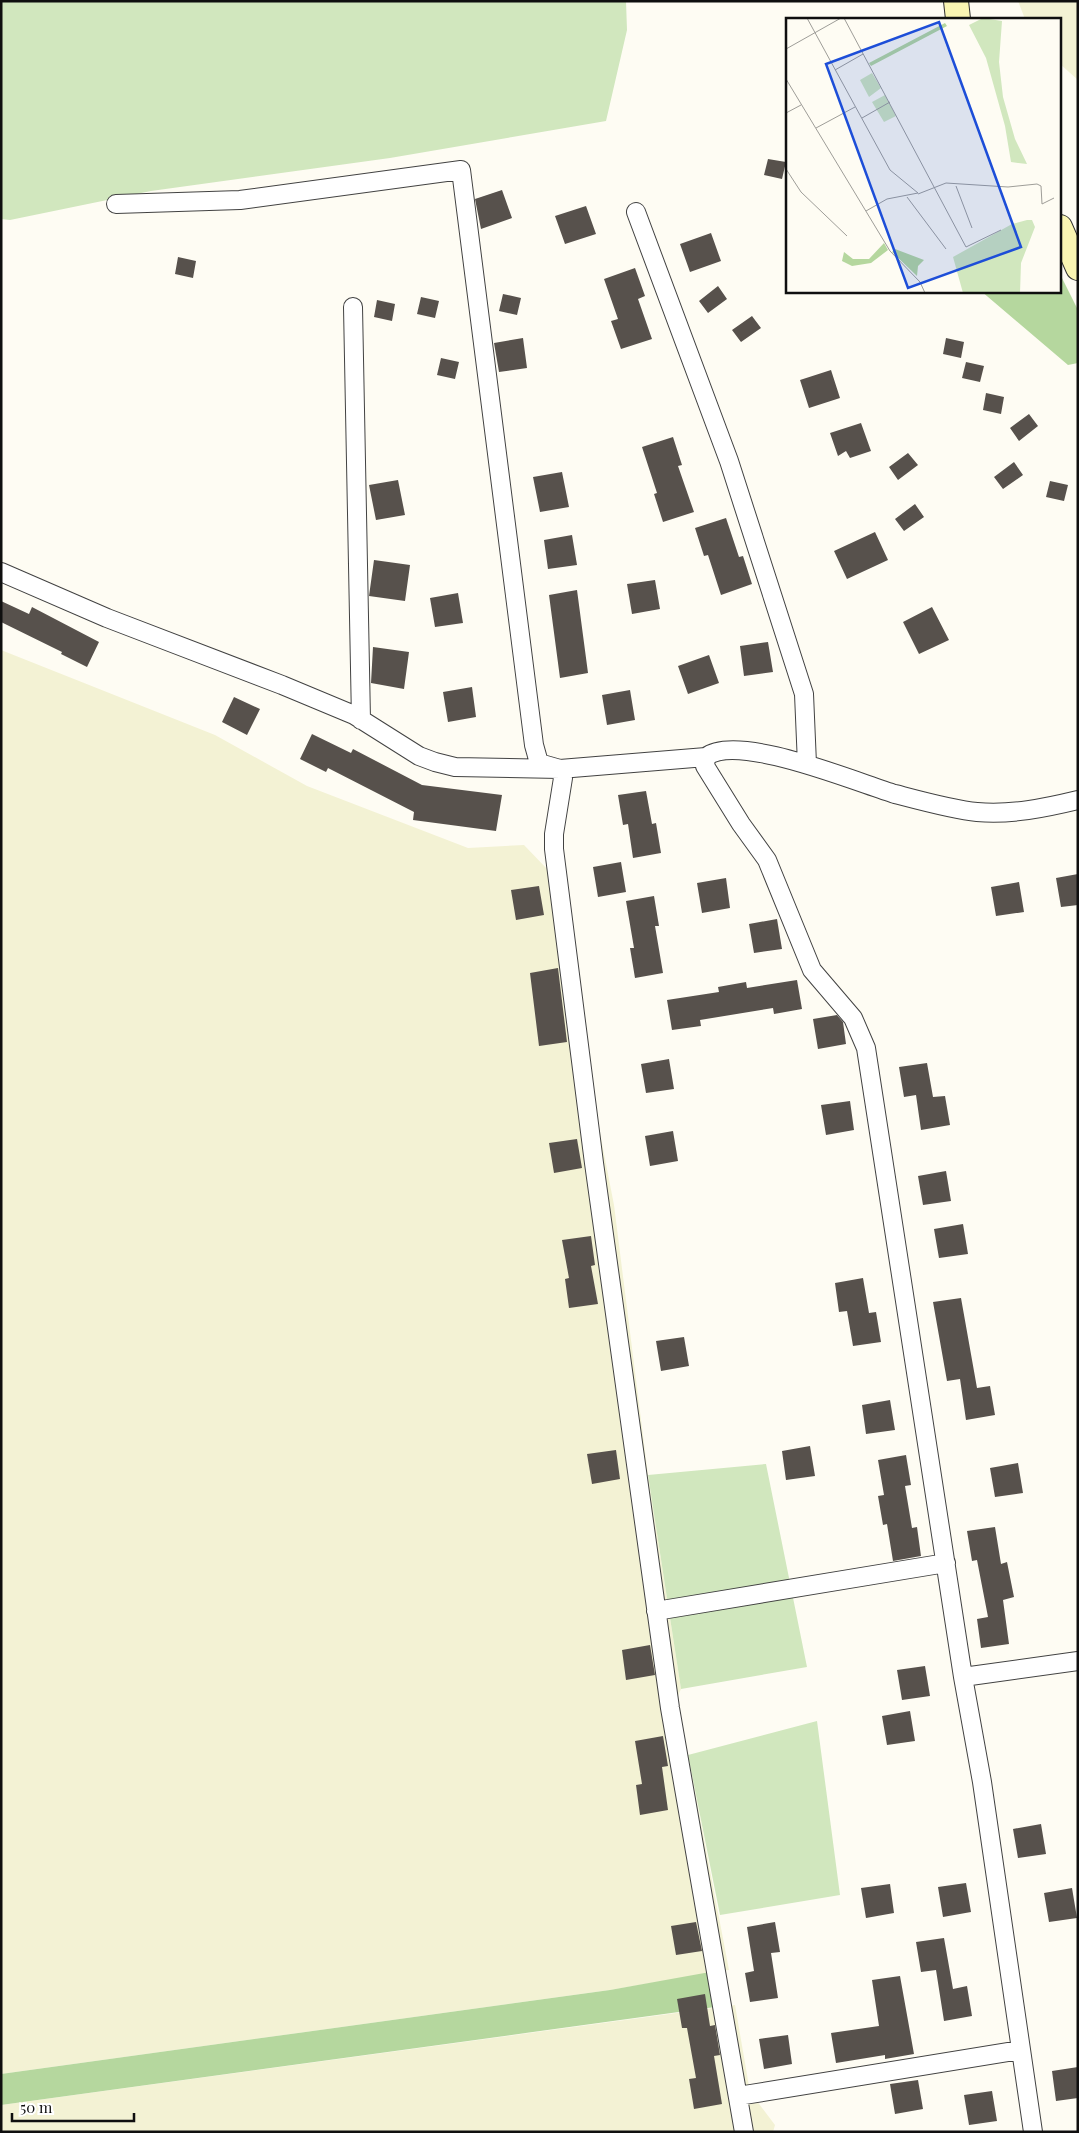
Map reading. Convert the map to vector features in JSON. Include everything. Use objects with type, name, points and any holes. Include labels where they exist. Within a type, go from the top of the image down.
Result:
[{"type":"main road","points":[[956,1],[958,18]]},
{"type":"main road","points":[[1062,231],[1078,268]]},
{"type":"street","points":[[116,204],[240,200],[461,170],[534,745],[539,763],[560,769]]},
{"type":"street","points":[[636,212],[729,461],[804,694],[806,764]]},
{"type":"street","points":[[353,307],[361,720]]},
{"type":"street","points":[[1,572],[107,618],[282,685],[361,720],[419,756],[456,767],[560,769],[706,758],[712,753],[733,750],[806,764],[896,794],[976,812],[1039,810],[1078,800]]},
{"type":"street","points":[[706,758],[705,766],[741,824],[767,860],[812,970],[853,1018],[866,1048],[963,1677],[982,1782],[1033,2132]]},
{"type":"street","points":[[560,769],[563,778],[554,834],[554,848],[594,1163],[670,1708],[744,2132]]},
{"type":"street","points":[[656,1611],[946,1563]]},
{"type":"street","points":[[963,1677],[1078,1661]]},
{"type":"street","points":[[738,2096],[1020,2050]]},
{"type":"green space","points":[[1,1],[626,1],[627,30],[606,121],[390,158],[151,191],[10,220],[1,219]]},
{"type":"green space","points":[[1018,1],[1078,1],[1078,80],[1062,66],[1062,18],[1025,18]]},
{"type":"green space","points":[[1062,278],[1078,310],[1078,363],[1068,365],[982,292],[1062,292]]},
{"type":"green space","points":[[1,650],[215,735],[307,786],[468,848],[524,845],[549,871],[614,1205],[648,1475],[681,1689],[674,1705],[688,1755],[729,1970],[610,1990],[1,2074]]},
{"type":"green space","points":[[766,1464],[807,1667],[681,1689],[648,1475]]},
{"type":"green space","points":[[817,1721],[840,1895],[720,1915],[688,1755]]},
{"type":"green space","points":[[710,1972],[715,2007],[1,2105],[1,2074],[610,1990]]},
{"type":"green space","points":[[735,2005],[750,2092],[775,2125],[773,2132],[1,2132],[1,2105]]},
{"type":"building","points":[[768,159],[786,162],[782,179],[764,175]]},
{"type":"building","points":[[502,190],[512,218],[481,229],[475,199]]},
{"type":"building","points":[[586,206],[596,234],[565,244],[555,216]]},
{"type":"building","points":[[711,233],[721,261],[690,272],[680,244]]},
{"type":"building","points":[[178,257],[196,261],[193,278],[175,274]]},
{"type":"building","points":[[635,268],[645,296],[638,299],[652,339],[621,349],[611,321],[618,319],[604,279]]},
{"type":"building","points":[[718,286],[727,299],[708,313],[699,301]]},
{"type":"building","points":[[503,294],[521,298],[517,315],[499,311]]},
{"type":"building","points":[[421,297],[439,301],[435,318],[417,314]]},
{"type":"building","points":[[377,300],[395,304],[392,321],[374,317]]},
{"type":"building","points":[[752,316],[761,328],[741,342],[732,330]]},
{"type":"building","points":[[523,338],[527,368],[499,372],[494,343]]},
{"type":"building","points":[[946,338],[964,342],[961,358],[943,354]]},
{"type":"building","points":[[441,358],[459,362],[455,379],[437,375]]},
{"type":"building","points":[[966,362],[984,366],[980,382],[962,378]]},
{"type":"building","points":[[831,370],[840,398],[809,408],[800,380]]},
{"type":"building","points":[[986,393],[1004,397],[1001,414],[983,410]]},
{"type":"building","points":[[1029,414],[1038,426],[1019,441],[1010,428]]},
{"type":"building","points":[[861,423],[871,451],[850,458],[846,451],[838,456],[830,433]]},
{"type":"building","points":[[673,437],[682,465],[678,466],[694,512],[663,522],[654,494],[657,493],[642,447]]},
{"type":"building","points":[[908,453],[918,465],[898,480],[889,467]]},
{"type":"building","points":[[1014,462],[1023,475],[1003,489],[994,477]]},
{"type":"building","points":[[562,472],[569,507],[540,512],[533,477]]},
{"type":"building","points":[[398,480],[405,515],[376,520],[369,485]]},
{"type":"building","points":[[1050,481],[1068,485],[1064,501],[1046,497]]},
{"type":"building","points":[[915,504],[924,517],[904,531],[895,519]]},
{"type":"building","points":[[726,518],[739,557],[743,556],[752,584],[721,595],[708,555],[704,556],[695,528]]},
{"type":"building","points":[[875,532],[888,560],[847,579],[834,551]]},
{"type":"building","points":[[572,535],[577,565],[548,569],[544,540]]},
{"type":"building","points":[[374,560],[410,565],[405,601],[369,596]]},
{"type":"building","points":[[655,580],[660,609],[632,614],[627,584]]},
{"type":"building","points":[[577,590],[588,673],[560,678],[549,595]]},
{"type":"building","points":[[458,593],[463,623],[435,627],[430,598]]},
{"type":"building","points":[[1,601],[29,614],[32,607],[99,642],[87,667],[61,654],[62,652],[1,622]]},
{"type":"building","points":[[932,607],[949,640],[919,654],[903,622]]},
{"type":"building","points":[[768,642],[773,672],[744,676],[740,646]]},
{"type":"building","points":[[373,647],[409,652],[404,689],[371,683]]},
{"type":"building","points":[[709,655],[719,683],[688,694],[678,666]]},
{"type":"building","points":[[472,687],[476,717],[448,722],[443,692]]},
{"type":"building","points":[[630,690],[635,720],[607,725],[602,695]]},
{"type":"building","points":[[234,697],[260,709],[247,735],[222,722]]},
{"type":"building","points":[[312,734],[351,753],[353,749],[422,785],[502,795],[496,831],[413,820],[414,812],[328,768],[326,772],[300,759]]},
{"type":"building","points":[[646,791],[652,824],[656,823],[661,853],[633,858],[628,824],[623,825],[618,795]]},
{"type":"building","points":[[621,862],[626,892],[598,897],[593,867]]},
{"type":"building","points":[[1078,874],[1078,905],[1061,907],[1056,878]]},
{"type":"building","points":[[726,878],[730,908],[702,913],[697,883]]},
{"type":"building","points":[[1019,882],[1024,912],[996,916],[991,887]]},
{"type":"building","points":[[539,886],[544,915],[516,920],[511,890]]},
{"type":"building","points":[[654,896],[659,926],[655,926],[663,973],[635,978],[630,948],[634,948],[626,901]]},
{"type":"building","points":[[777,919],[782,949],[754,953],[749,924]]},
{"type":"building","points":[[558,968],[567,1042],[539,1046],[530,973]]},
{"type":"building","points":[[797,980],[802,1009],[774,1014],[773,1008],[700,1020],[701,1026],[672,1030],[667,1000],[719,992],[718,987],[746,982],[747,988]]},
{"type":"building","points":[[837,1015],[843,1022],[846,1044],[818,1049],[813,1019]]},
{"type":"building","points":[[669,1059],[674,1089],[646,1093],[641,1064]]},
{"type":"building","points":[[927,1063],[933,1097],[945,1096],[950,1125],[921,1130],[916,1095],[904,1097],[899,1067]]},
{"type":"building","points":[[850,1101],[854,1130],[826,1135],[821,1105]]},
{"type":"building","points":[[673,1131],[678,1161],[650,1166],[645,1136]]},
{"type":"building","points":[[577,1139],[582,1168],[554,1173],[549,1143]]},
{"type":"building","points":[[946,1171],[951,1201],[923,1205],[918,1176]]},
{"type":"building","points":[[963,1224],[968,1254],[939,1258],[934,1229]]},
{"type":"building","points":[[591,1236],[595,1265],[591,1266],[598,1304],[569,1308],[565,1279],[569,1278],[562,1240]]},
{"type":"building","points":[[863,1278],[869,1313],[876,1312],[881,1342],[853,1346],[847,1311],[839,1312],[835,1283]]},
{"type":"building","points":[[961,1298],[977,1388],[990,1386],[995,1415],[966,1420],[960,1379],[947,1381],[933,1302]]},
{"type":"building","points":[[684,1337],[689,1366],[661,1371],[656,1341]]},
{"type":"building","points":[[890,1400],[895,1430],[866,1434],[862,1405]]},
{"type":"building","points":[[810,1446],[815,1476],[786,1480],[782,1451]]},
{"type":"building","points":[[616,1450],[620,1479],[592,1484],[587,1454]]},
{"type":"building","points":[[906,1455],[911,1485],[905,1486],[912,1528],[917,1527],[921,1556],[893,1561],[887,1524],[883,1525],[878,1496],[884,1495],[878,1460]]},
{"type":"building","points":[[1018,1463],[1023,1493],[995,1497],[990,1468]]},
{"type":"building","points":[[995,1527],[1001,1564],[1007,1562],[1014,1597],[1003,1600],[1009,1644],[981,1648],[977,1619],[988,1617],[977,1560],[972,1561],[967,1531]]},
{"type":"building","points":[[650,1645],[655,1675],[626,1680],[622,1650]]},
{"type":"building","points":[[925,1666],[930,1696],[902,1700],[897,1670]]},
{"type":"building","points":[[910,1711],[915,1741],[887,1745],[882,1716]]},
{"type":"building","points":[[663,1736],[668,1766],[662,1767],[668,1810],[640,1815],[636,1785],[642,1784],[635,1741]]},
{"type":"building","points":[[1041,1824],[1046,1854],[1018,1858],[1013,1829]]},
{"type":"building","points":[[966,1883],[971,1912],[943,1917],[938,1887]]},
{"type":"building","points":[[890,1884],[894,1913],[866,1918],[861,1888]]},
{"type":"building","points":[[1072,1888],[1077,1918],[1049,1922],[1044,1893]]},
{"type":"building","points":[[696,1922],[702,1951],[676,1955],[671,1926]]},
{"type":"building","points":[[775,1922],[780,1952],[771,1953],[778,1998],[750,2002],[745,1973],[754,1971],[747,1927]]},
{"type":"building","points":[[944,1938],[953,1989],[967,1986],[972,2016],[944,2021],[936,1970],[921,1972],[916,1942]]},
{"type":"building","points":[[900,1976],[914,2054],[885,2059],[885,2055],[836,2063],[831,2033],[879,2026],[872,1980]]},
{"type":"building","points":[[705,1994],[710,2026],[715,2025],[720,2055],[714,2056],[722,2104],[694,2109],[689,2079],[696,2078],[687,2028],[682,2028],[677,1999]]},
{"type":"building","points":[[788,2035],[792,2064],[764,2069],[759,2039]]},
{"type":"building","points":[[1078,2067],[1078,2098],[1056,2101],[1052,2071]]},
{"type":"building","points":[[918,2080],[923,2109],[895,2114],[890,2084]]},
{"type":"building","points":[[992,2091],[997,2121],[969,2125],[964,2095]]}]
